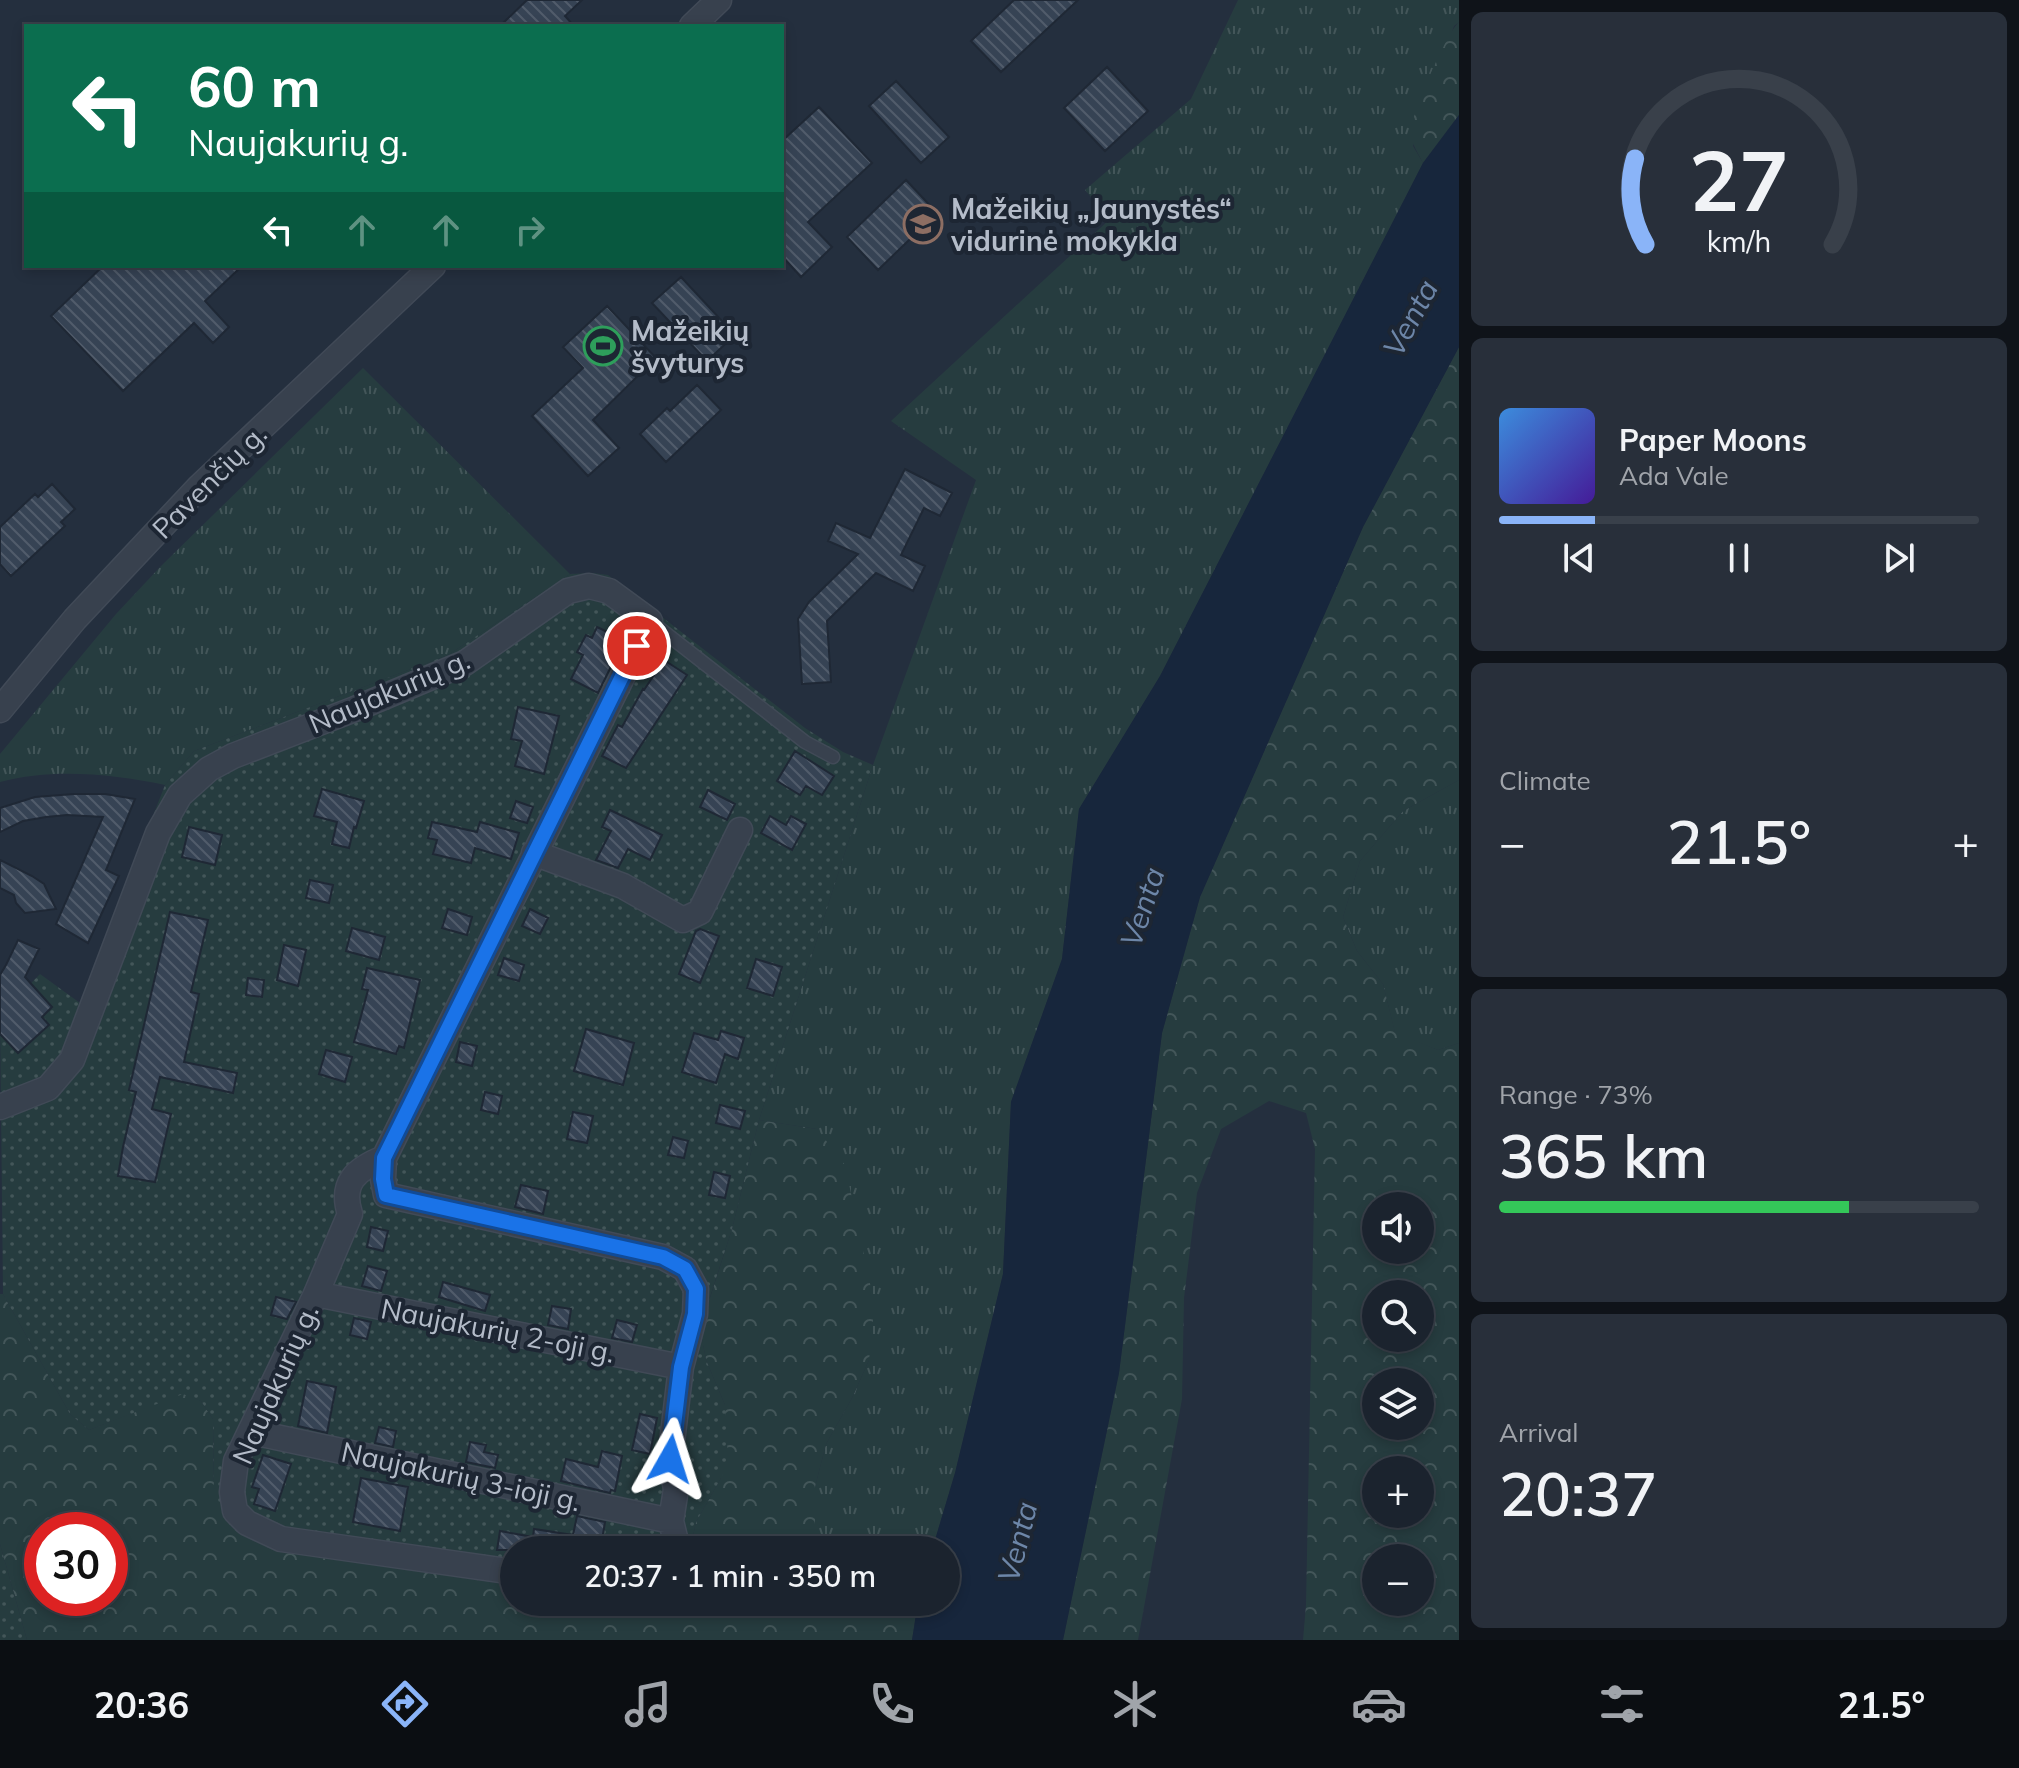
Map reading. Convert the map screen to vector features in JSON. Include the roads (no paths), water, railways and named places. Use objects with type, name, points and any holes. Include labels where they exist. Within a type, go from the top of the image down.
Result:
[{"type":"street","points":[[694,24],[719,0]]},
{"type":"street","name":"Pavenčių g.","points":[[0,710],[75,619],[199,487],[431,268]]},
{"type":"street","name":"Naujakurių g.","points":[[0,1107],[48,1088],[72,1060],[158,833],[180,795],[209,769],[233,756],[465,663],[568,591],[589,586],[609,591],[650,621],[384,1158],[386,1195]]},
{"type":"street","points":[[534,853],[623,886],[683,920],[700,912],[740,830]]},
{"type":"street","name":"Naujakurių g.","points":[[384,1158],[367,1165],[348,1187],[346,1202],[350,1214],[316,1294],[236,1461],[232,1492],[235,1511],[247,1523],[281,1539],[500,1570]]},
{"type":"street","points":[[350,1214],[369,1211],[380,1204],[386,1195],[663,1257],[685,1269],[696,1289],[695,1314],[681,1367],[670,1459],[676,1489],[671,1521],[675,1536]]},
{"type":"street","name":"Naujakurių 2-oji g.","points":[[316,1294],[681,1367]]},
{"type":"street","name":"Naujakurių 3-ioji g.","points":[[252,1432],[671,1521]]},
{"type":"lane","points":[[650,621],[805,742],[833,757]]},
{"type":"water","name":"Venta","points":[[1459,115],[1459,347],[1363,527],[1200,897],[1162,1033],[1119,1373],[1063,1640],[912,1640],[916,1616],[960,1616],[960,1536],[936,1536],[955,1473],[1003,1274],[1011,1102],[1062,959],[1079,809],[1160,676],[1423,163]]},
{"type":"place","name":"Mažeikių „Jaunystės“ vidurinė mokykla","points":[[923,224]]},
{"type":"place","name":"Mažeikių švyturys","points":[[603,346]]}]
